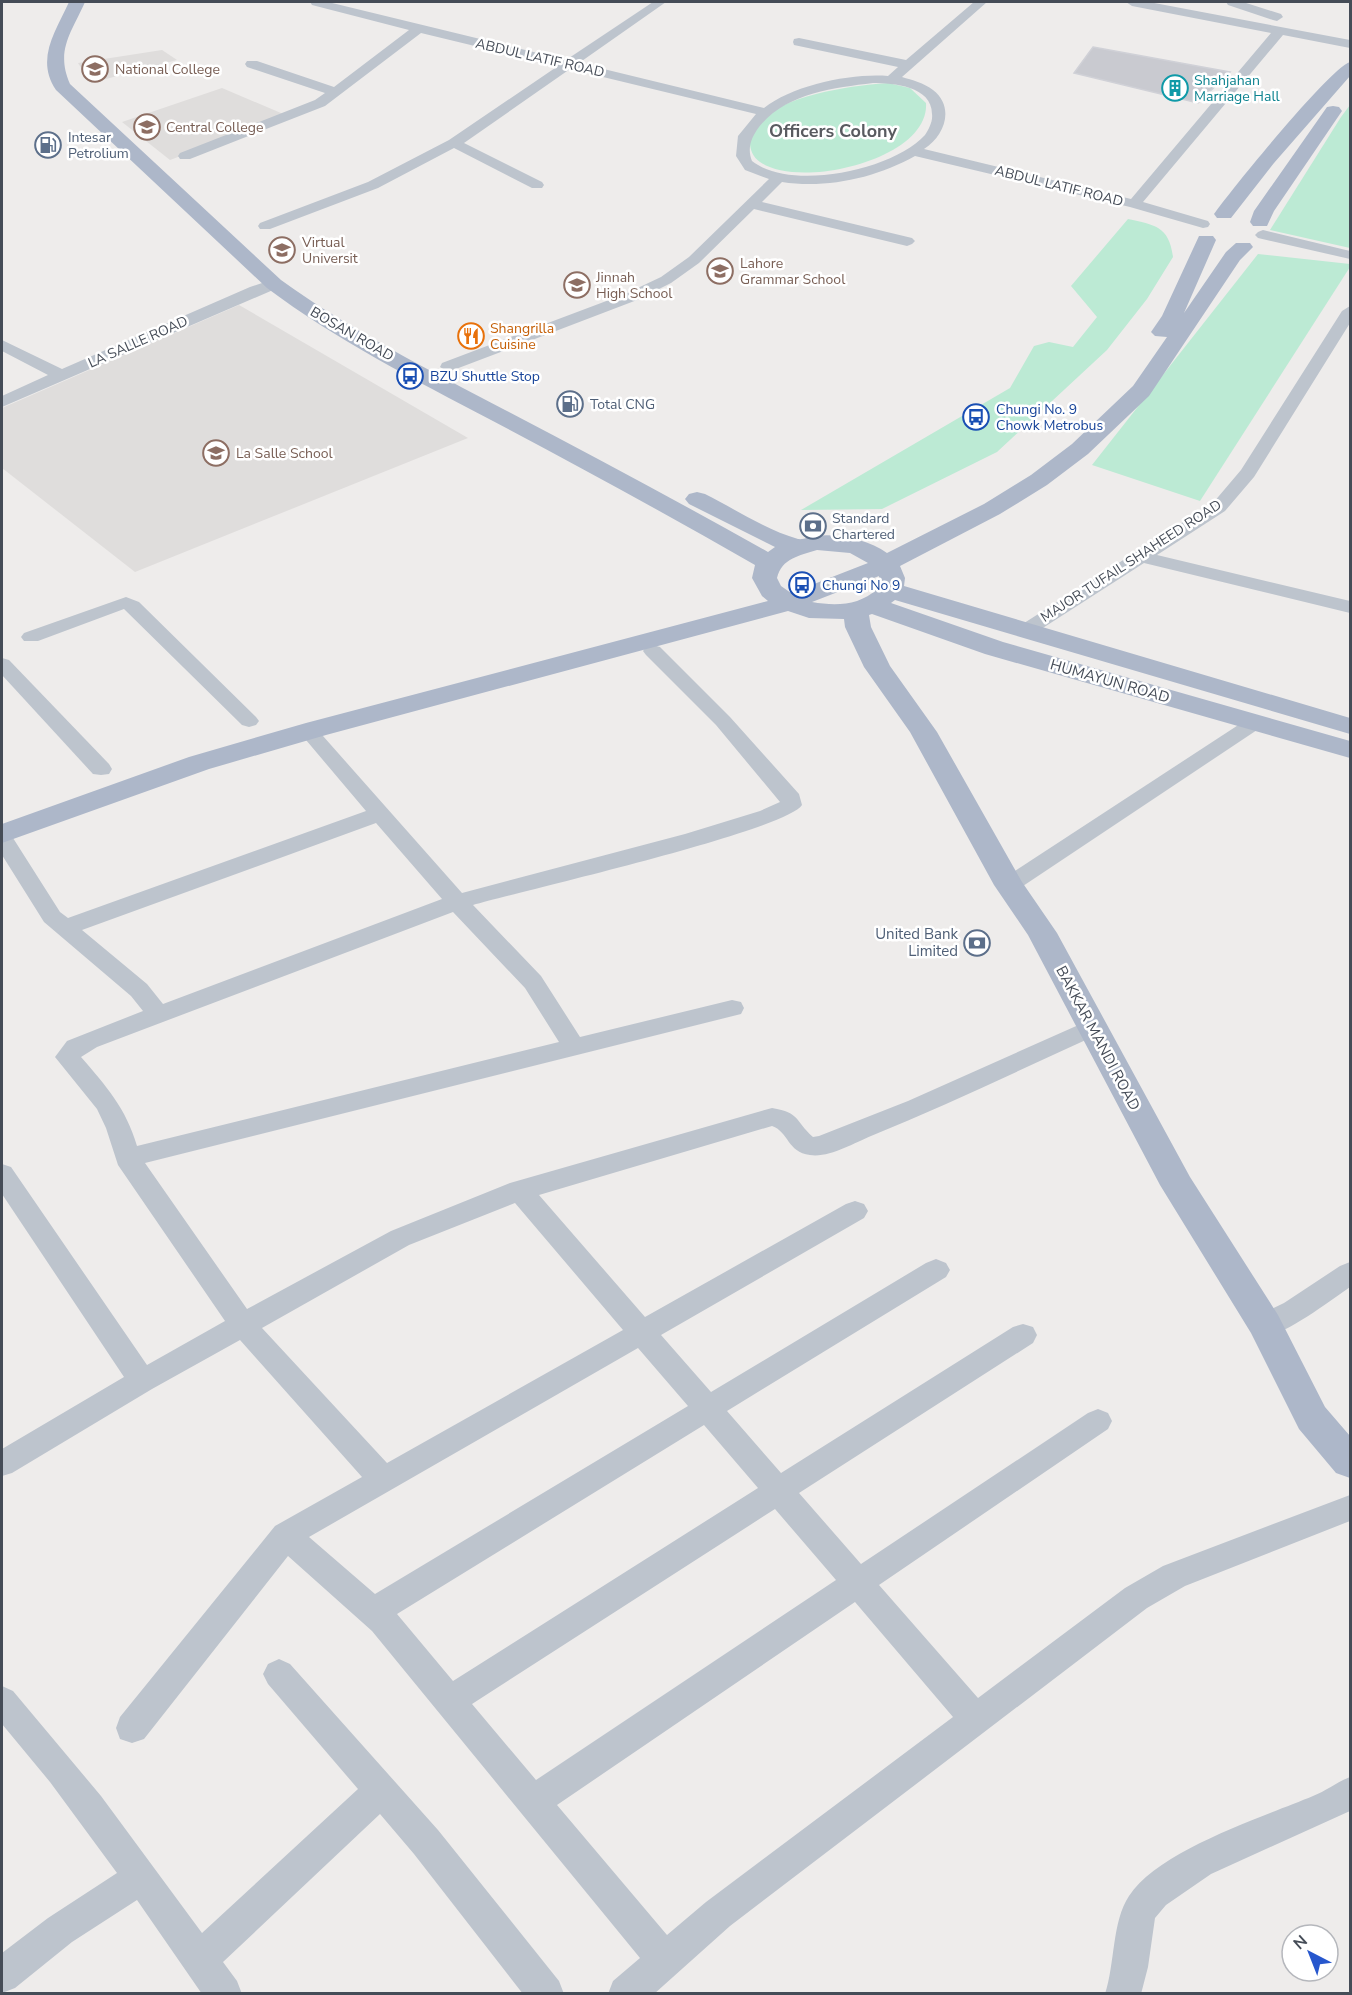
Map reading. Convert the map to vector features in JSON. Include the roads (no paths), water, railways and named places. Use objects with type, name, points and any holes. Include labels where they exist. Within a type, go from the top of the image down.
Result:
[{"type":"main road","name":"BOSAN ROAD","points":[[77,2],[62,29],[54,51],[55,73],[62,86],[274,284],[305,307],[437,382],[652,497],[769,563]]},
{"type":"main road","points":[[80,42],[98,2]]},
{"type":"main road","points":[[1224,214],[1267,159],[1350,68]]},
{"type":"main road","points":[[77,73],[209,203],[277,260]]},
{"type":"main road","points":[[3,838],[199,763],[316,729],[774,607],[869,572],[960,526],[1039,480],[1080,450],[1133,389],[1233,256],[1251,245],[1261,228],[1264,211],[1350,89]]},
{"type":"main road","points":[[1267,159],[1295,164]]},
{"type":"main road","points":[[2,815],[178,754],[310,713],[671,623],[773,593],[861,558],[919,531],[1025,474],[1067,444],[1133,389],[1172,316],[1208,219],[1224,214],[1243,215],[1261,228]]},
{"type":"main road","points":[[1204,232],[1221,246],[1243,248]]},
{"type":"main road","name":"BOSAN ROAD","points":[[302,280],[330,299],[448,367],[756,530],[796,547]]},
{"type":"main road","name":"BAKKAR MANDI ROAD","points":[[796,547],[816,543],[859,548],[874,554],[892,573],[892,583],[872,602],[858,627],[877,667],[923,732],[1009,885],[1042,933],[1177,1185],[1265,1325],[1312,1418],[1350,1461]]},
{"type":"main road","points":[[796,547],[780,554],[769,563],[764,578],[767,588],[776,597],[789,604],[821,612],[872,602]]},
{"type":"main road","name":"HUMAYUN ROAD","points":[[872,602],[958,611],[1028,629],[1098,653],[1350,726]]},
{"type":"main road","name":"HUMAYUN ROAD","points":[[872,602],[994,648],[1350,750]]},
{"type":"main road","points":[[1028,629],[1114,650],[1350,717]]},
{"type":"street","name":"ABDUL LATIF ROAD","points":[[316,2],[765,112]]},
{"type":"street","points":[[341,8],[354,2]]},
{"type":"street","points":[[265,226],[372,185],[454,143],[660,2]]},
{"type":"street","points":[[892,79],[981,2]]},
{"type":"street","points":[[1132,2],[1350,43]]},
{"type":"street","points":[[1232,2],[1350,43]]},
{"type":"street","points":[[185,156],[300,113],[337,92],[419,29]]},
{"type":"street","points":[[1134,204],[1280,30]]},
{"type":"street","points":[[799,42],[909,65]]},
{"type":"street","points":[[252,64],[337,92]]},
{"type":"street","points":[[892,79],[925,90],[939,106],[941,115],[936,130],[913,151],[886,163],[836,177],[810,181],[778,178],[748,165],[743,153],[744,136],[765,112],[783,101],[811,90],[850,82],[892,79]]},
{"type":"street","points":[[454,143],[537,185]]},
{"type":"street","name":"ABDUL LATIF ROAD","points":[[913,151],[1134,204],[1204,232]]},
{"type":"street","points":[[448,367],[631,297],[666,280],[694,260],[778,178]]},
{"type":"street","points":[[751,204],[907,241]]},
{"type":"street","points":[[1261,228],[1350,255]]},
{"type":"street","name":"LA SALLE ROAD","points":[[2,402],[274,284]]},
{"type":"street","name":"MAJOR TUFAIL SHAHEED ROAD","points":[[1028,629],[1219,507],[1241,482],[1350,311]]},
{"type":"street","points":[[2,345],[62,376]]},
{"type":"street","points":[[1143,557],[1350,607]]},
{"type":"street","points":[[31,637],[126,603],[132,606],[249,721]]},
{"type":"street","points":[[384,1479],[243,1325],[127,1158],[118,1128],[107,1104],[67,1057],[76,1047],[457,902],[510,885],[701,837],[790,805],[791,798],[723,721],[653,651]]},
{"type":"street","points":[[2,664],[101,769]]},
{"type":"street","points":[[1009,885],[1256,722]]},
{"type":"street","points":[[316,740],[457,902],[533,982],[574,1047]]},
{"type":"street","points":[[63,928],[380,814]]},
{"type":"street","points":[[3,838],[52,917],[139,990],[159,1015]]},
{"type":"street","points":[[127,1158],[732,1008]]},
{"type":"street","points":[[2,1464],[142,1381],[400,1238],[519,1190],[772,1117],[787,1121],[804,1145],[812,1148],[917,1107],[1092,1027]]},
{"type":"street","points":[[2,1174],[142,1381]]},
{"type":"street","points":[[519,1190],[975,1719]]},
{"type":"street","points":[[132,1728],[286,1535],[855,1211]]},
{"type":"street","points":[[373,1612],[936,1270]]},
{"type":"street","points":[[1265,1325],[1294,1311],[1350,1273]]},
{"type":"street","points":[[450,1700],[1023,1335]]},
{"type":"street","points":[[534,1801],[1098,1421]]},
{"type":"street","points":[[626,1994],[718,1914],[1136,1598],[1174,1576],[1350,1508]]},
{"type":"street","points":[[286,1535],[373,1612],[450,1700],[664,1959]]},
{"type":"street","points":[[279,1674],[426,1842],[546,1994]]},
{"type":"street","points":[[2,1701],[49,1754],[141,1877],[224,1994]]},
{"type":"street","points":[[200,1959],[381,1790]]},
{"type":"street","points":[[1123,1994],[1138,1915],[1153,1892],[1182,1870],[1330,1805],[1350,1792]]},
{"type":"street","points":[[2,1976],[60,1930],[141,1877]]},
{"type":"place","name":"National College","points":[[95,69]]},
{"type":"place","name":"Shahjahan Marriage Hall","points":[[1175,88]]},
{"type":"place","name":"Central College","points":[[147,127]]},
{"type":"place","name":"Intesar Petrolium","points":[[48,145]]},
{"type":"place","name":"Virtual Universit","points":[[282,250]]},
{"type":"place","name":"Lahore Grammar School","points":[[720,271]]},
{"type":"place","name":"Jinnah High School","points":[[577,285]]},
{"type":"place","name":"Shangrilla Cuisine","points":[[471,336]]},
{"type":"place","name":"BZU Shuttle Stop","points":[[410,376]]},
{"type":"place","name":"Total CNG","points":[[570,404]]},
{"type":"place","name":"Chungi No. 9 Chowk Metrobus","points":[[976,417]]},
{"type":"place","name":"La Salle School","points":[[216,453]]},
{"type":"place","name":"Standard Chartered","points":[[813,526]]},
{"type":"place","name":"Chungi No 9","points":[[802,585]]},
{"type":"place","name":"United Bank Limited","points":[[977,943]]},
{"type":"district","name":"Officers Colony","points":[[833,131]]}]
